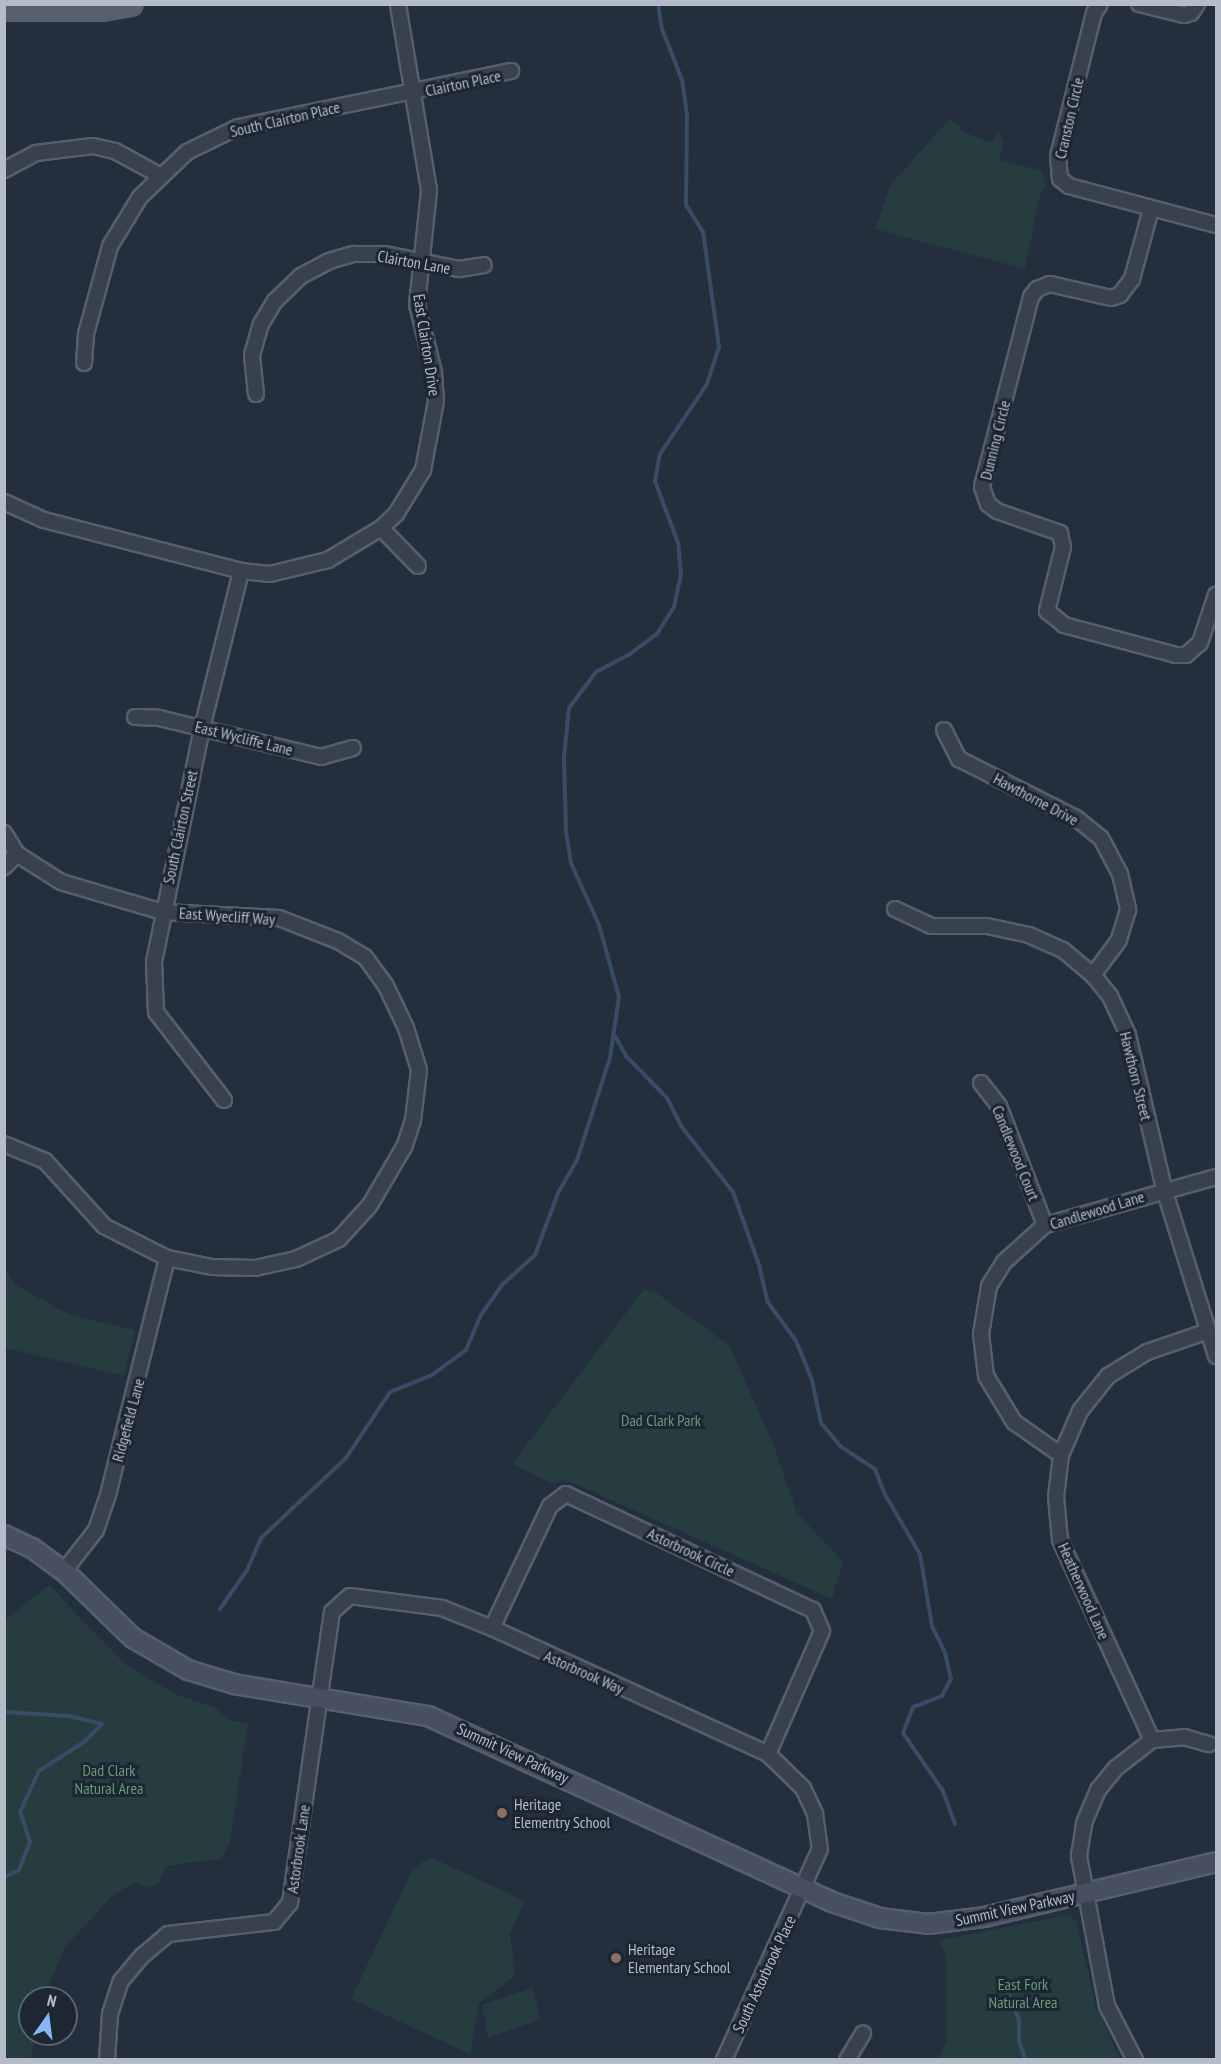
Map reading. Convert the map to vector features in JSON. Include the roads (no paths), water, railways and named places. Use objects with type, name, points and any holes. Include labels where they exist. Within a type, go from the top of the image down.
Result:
[{"type":"main road","points":[[4,9],[102,9],[131,4]]},
{"type":"street","name":"East Clairton Drive","points":[[4,502],[44,520],[241,571],[270,574],[300,569],[328,560],[381,528],[417,484],[433,433],[436,384],[417,305],[429,190],[398,4]]},
{"type":"street","name":"Cranston Circle","points":[[1100,4],[1094,13],[1058,156],[1060,179],[1069,186],[1216,225]]},
{"type":"street","points":[[1139,4],[1184,15],[1197,4]]},
{"type":"street","name":"Clairton Place","points":[[414,93],[511,71]]},
{"type":"street","name":"South Clairton Place","points":[[84,363],[86,334],[110,246],[159,175],[187,152],[238,127],[414,93]]},
{"type":"street","points":[[7,162],[63,146],[93,146],[115,152],[159,175]]},
{"type":"street","name":"Dunning Circle","points":[[1151,209],[1132,279],[1120,295],[1111,298],[1050,284],[1037,289],[1031,297],[982,487],[987,504],[997,511],[1060,533],[1063,547],[1047,602],[1053,620],[1176,655],[1186,654],[1200,643],[1216,602]]},
{"type":"street","name":"Clairton Lane","points":[[256,394],[252,355],[261,324],[275,301],[301,276],[328,261],[354,254],[385,254],[459,269],[484,265]]},
{"type":"street","points":[[381,528],[418,566]]},
{"type":"street","name":"South Clairton Street","points":[[224,1100],[156,1012],[154,962],[202,728],[241,571]]},
{"type":"street","name":"East Wycliffe Lane","points":[[135,717],[202,728],[321,757],[353,748]]},
{"type":"street","name":"Hawthorne Drive","points":[[944,730],[959,759],[1076,818],[1101,838],[1120,874],[1128,910],[1119,940],[1093,975]]},
{"type":"street","name":"East Wyecliff Way","points":[[4,833],[17,854],[61,882],[163,912],[279,918],[338,941],[365,957],[386,986],[401,1018],[418,1070],[412,1120],[404,1147],[370,1206],[339,1239],[296,1259],[255,1268],[212,1267],[167,1258],[104,1226],[45,1161],[4,1143]]},
{"type":"street","points":[[4,867],[17,854]]},
{"type":"street","name":"Hawthorn Street","points":[[895,909],[931,926],[987,926],[1029,935],[1063,950],[1093,975],[1110,996],[1128,1035],[1164,1189],[1216,1356]]},
{"type":"street","name":"Candlewood Court","points":[[981,1083],[999,1106],[1045,1225]]},
{"type":"street","name":"Candlewood Lane","points":[[1061,1455],[1014,1422],[986,1376],[981,1334],[989,1286],[1004,1262],[1045,1225],[1164,1189],[1216,1177]]},
{"type":"street","name":"Ridgefield Lane","points":[[64,1571],[96,1530],[108,1495],[167,1258]]},
{"type":"street","name":"Heatherwood Lane","points":[[1152,1740],[1060,1540],[1056,1497],[1061,1455],[1080,1411],[1108,1376],[1147,1352],[1208,1331]]},
{"type":"street","name":"Astorbrook Circle","points":[[492,1628],[550,1506],[566,1494],[813,1610],[822,1631],[768,1754]]},
{"type":"street","name":"Summit View Parkway","points":[[4,1535],[32,1548],[64,1571],[133,1638],[169,1661],[234,1684],[407,1710],[456,1726],[805,1889],[880,1918],[928,1924],[984,1917],[1216,1862]]},
{"type":"street","name":"Astorbrook Way","points":[[320,1697],[332,1612],[351,1596],[442,1608],[492,1628],[768,1754],[803,1788],[815,1814],[820,1849],[805,1889]]},
{"type":"street","name":"Astorbrook Lane","points":[[107,2060],[110,2014],[121,1981],[142,1956],[168,1934],[274,1922],[291,1903],[320,1697]]},
{"type":"street","points":[[1135,2060],[1127,2051],[1107,2006],[1084,1893],[1079,1856],[1084,1823],[1098,1790],[1116,1768],[1152,1740],[1184,1737],[1209,1744]]},
{"type":"street","name":"South Astorbrook Place","points":[[724,2060],[805,1889]]},
{"type":"street","points":[[847,2060],[863,2033]]},
{"type":"waterway","points":[[220,1609],[247,1570],[262,1537],[346,1458],[390,1392],[432,1375],[466,1350],[481,1315],[502,1285],[535,1255],[558,1193],[577,1160],[610,1058],[619,997],[599,925],[571,863],[566,830],[564,757],[569,708],[596,672],[630,654],[657,634],[674,607],[681,575],[678,543],[655,481],[660,454],[707,384],[719,347],[703,232],[686,205],[687,115],[682,80],[662,29],[658,4]]},
{"type":"waterway","points":[[615,1036],[626,1056],[667,1098],[681,1126],[733,1192],[759,1265],[767,1301],[796,1341],[812,1380],[821,1423],[840,1446],[875,1469],[884,1493],[920,1554],[932,1626],[945,1653],[951,1679],[942,1696],[913,1707],[903,1733],[943,1791],[955,1824]]},
{"type":"waterway","points":[[4,1712],[68,1716],[102,1724]]},
{"type":"waterway","points":[[4,1877],[19,1870],[30,1842],[20,1812],[39,1771],[84,1742],[102,1724]]},
{"type":"waterway","points":[[1007,1990],[1019,2020],[1019,2042],[1026,2060]]},
{"type":"place","name":"Heritage Elementry School","points":[[502,1813]]},
{"type":"place","name":"Heritage Elementary School","points":[[616,1958]]},
{"type":"park label","name":"Dad Clark Park","points":[[661,1420]]},
{"type":"park label","name":"Dad Clark Natural Area","points":[[109,1779]]},
{"type":"park label","name":"East Fork Natural Area","points":[[1023,1993]]}]
